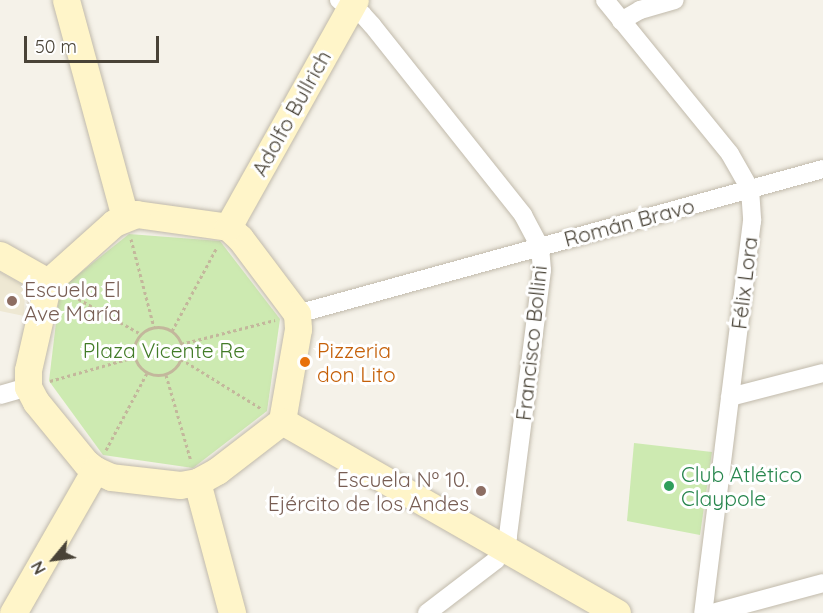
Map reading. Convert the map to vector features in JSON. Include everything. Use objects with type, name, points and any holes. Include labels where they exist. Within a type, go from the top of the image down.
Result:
[{"type":"street","points":[[66,0],[125,217]]},
{"type":"street","name":"Félix Lora","points":[[605,0],[730,154],[750,189],[752,221],[703,613]]},
{"type":"street","points":[[621,21],[640,10],[675,0]]},
{"type":"street","name":"Adolfo Bullrich","points":[[228,227],[348,2]]},
{"type":"street","name":"Francisco Bollini","points":[[348,2],[372,25],[523,215],[540,247],[542,270],[508,537],[502,550],[488,567],[426,613]]},
{"type":"street","name":"Román Bravo","points":[[297,315],[823,169]]},
{"type":"street","points":[[148,214],[228,227],[240,238],[297,315],[298,329],[282,421],[217,471],[197,482],[180,485],[111,477],[95,470],[86,463],[50,420],[28,387],[28,370],[48,282],[114,223],[125,217],[148,214]]},
{"type":"street","points":[[0,255],[48,282]]},
{"type":"street","points":[[730,397],[823,373]]},
{"type":"street","points":[[0,395],[28,387]]},
{"type":"street","points":[[282,421],[502,550],[617,613]]},
{"type":"street","points":[[13,613],[95,470]]},
{"type":"street","points":[[197,482],[232,613]]},
{"type":"street","points":[[712,613],[823,583]]},
{"type":"path","points":[[125,217],[154,327]]},
{"type":"path","points":[[172,331],[228,227]]},
{"type":"path","points":[[48,282],[141,334]]},
{"type":"path","points":[[182,344],[297,315]]},
{"type":"path","points":[[154,327],[172,331],[182,344],[178,366],[166,374],[147,373],[135,357],[136,341],[141,334],[154,327]]},
{"type":"path","points":[[28,387],[135,357]]},
{"type":"path","points":[[181,359],[282,421]]},
{"type":"path","points":[[95,470],[147,373]]},
{"type":"path","points":[[166,374],[197,482]]},
{"type":"shaded area","name":"Escuela El Ave María","points":[[0,272],[21,284],[25,292],[24,316],[0,311]]},
{"type":"green space","name":"Plaza Vicente Re","points":[[129,234],[220,241],[280,319],[267,411],[193,468],[103,455],[49,381],[60,289]]},
{"type":"green space","name":"Club Atlético Claypole","points":[[634,443],[712,452],[700,535],[627,521]]},
{"type":"place","name":"Escuela El Ave María","points":[[12,301]]},
{"type":"place","name":"Pizzeria don Lito","points":[[305,362]]},
{"type":"place","name":"Club Atlético Claypole","points":[[669,486]]},
{"type":"place","name":"Escuela Nº 10. Ejército de los Andes","points":[[481,491]]}]
